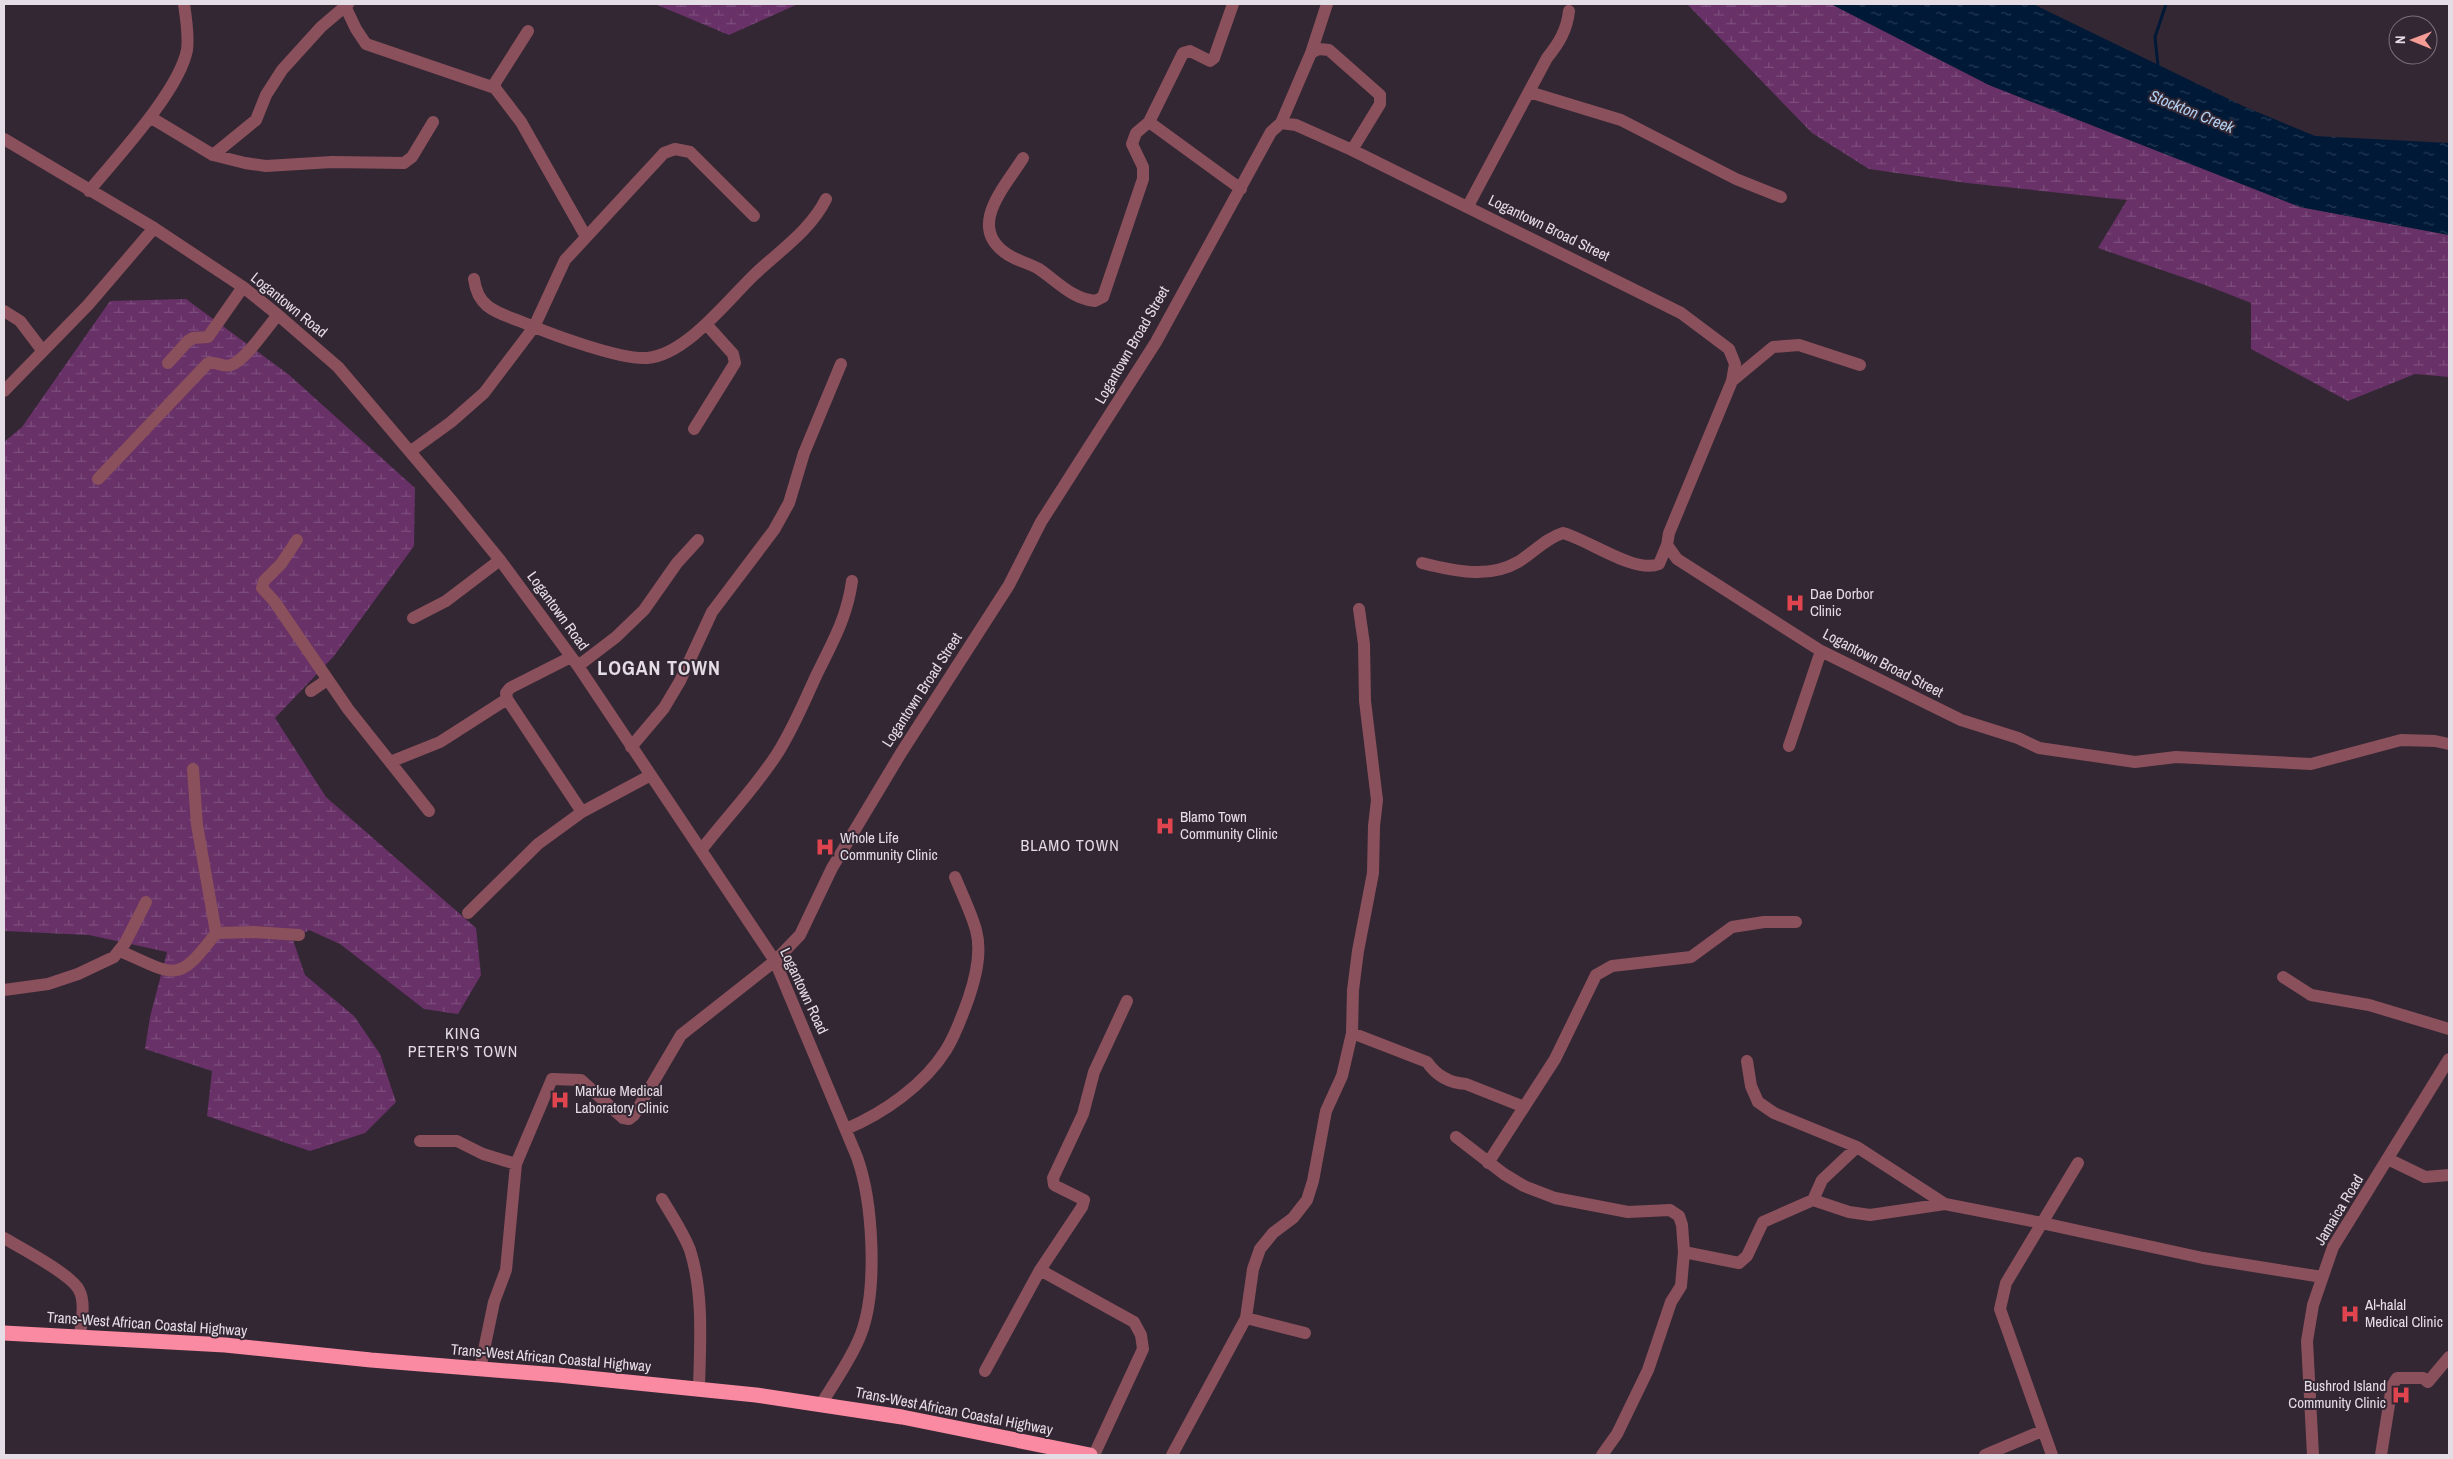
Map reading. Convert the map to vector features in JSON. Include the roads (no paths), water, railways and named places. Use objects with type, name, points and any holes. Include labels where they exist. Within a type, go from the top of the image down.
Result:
[{"type":"highway","name":"Trans-West African Coastal Highway","points":[[4,1333],[225,1345],[699,1389],[822,1403],[1090,1455]]},
{"type":"street","points":[[89,191],[150,117],[178,72],[187,50],[184,4]]},
{"type":"street","points":[[1023,158],[988,217],[987,226],[994,241],[1007,254],[1039,270],[1066,291],[1095,301],[1104,297],[1144,180],[1143,167],[1132,144],[1136,133],[1149,122],[1183,53],[1190,51],[1210,61],[1214,58],[1233,4]]},
{"type":"street","points":[[1281,124],[1311,54],[1327,4]]},
{"type":"street","points":[[213,155],[256,120],[266,94],[282,70],[321,27],[347,5],[356,29],[366,44],[495,88],[521,122],[586,235]]},
{"type":"street","points":[[1468,206],[1547,58],[1560,41],[1568,21],[1569,10]]},
{"type":"street","points":[[495,88],[495,83],[528,31]]},
{"type":"street","points":[[1311,54],[1319,49],[1329,50],[1380,95],[1380,104],[1352,150]]},
{"type":"street","points":[[1529,92],[1621,120],[1736,179],[1781,197]]},
{"type":"street","points":[[150,117],[213,155],[245,164],[266,166],[332,162],[404,163],[412,156],[433,122]]},
{"type":"street","points":[[1149,122],[1241,188]]},
{"type":"street","name":"Logantown Broad Street","points":[[516,1164],[552,1079],[581,1080],[623,1118],[630,1119],[681,1036],[775,961],[800,935],[832,868],[901,752],[1009,585],[1041,522],[1151,350],[1272,132],[1281,124],[1296,125],[1468,206],[1681,313],[1729,349],[1735,364],[1732,381],[1669,533],[1667,544],[1678,559],[1821,651],[1961,720],[2018,738],[2039,748],[2107,759],[2135,762],[2176,757],[2211,757],[2310,764],[2401,740],[2435,741],[2449,744]]},
{"type":"street","name":"Logantown Road","points":[[4,139],[154,228],[243,288],[278,315],[338,367],[411,451],[500,560],[575,662],[775,961],[846,1129],[864,1181],[872,1258],[870,1303],[861,1336],[822,1403]]},
{"type":"street","points":[[411,451],[451,422],[484,393],[534,327],[557,273],[565,260],[657,158],[675,148],[685,149],[696,156],[754,216]]},
{"type":"street","points":[[474,278],[478,299],[488,308],[534,327],[618,354],[649,358],[682,343],[706,324],[756,274],[802,232],[819,213],[826,199]]},
{"type":"street","points":[[4,391],[88,305],[154,228]]},
{"type":"street","points":[[168,363],[188,341],[208,338],[243,288]]},
{"type":"street","points":[[4,312],[20,321],[42,350]]},
{"type":"street","points":[[98,479],[208,363],[214,361],[226,366],[233,364],[278,315]]},
{"type":"street","points":[[694,429],[734,362],[733,354],[706,324]]},
{"type":"street","points":[[1732,381],[1773,346],[1799,344],[1860,365]]},
{"type":"street","points":[[631,747],[664,708],[680,681],[712,612],[774,530],[789,503],[804,453],[841,364]]},
{"type":"street","points":[[1422,563],[1465,572],[1486,572],[1516,563],[1555,535],[1563,533],[1637,565],[1651,567],[1659,564],[1667,544]]},
{"type":"street","points":[[297,540],[281,564],[264,581],[262,588],[279,608],[326,680],[429,811]]},
{"type":"street","points":[[582,812],[507,699],[506,693],[510,688],[575,662],[616,637],[644,610],[677,563],[698,540]]},
{"type":"street","points":[[413,618],[446,602],[500,560]]},
{"type":"street","points":[[702,850],[763,773],[795,721],[839,632],[849,600],[852,581]]},
{"type":"street","points":[[1172,1455],[1246,1318],[1253,1269],[1260,1249],[1272,1233],[1293,1218],[1307,1200],[1313,1181],[1326,1112],[1342,1076],[1352,1032],[1353,990],[1373,873],[1374,826],[1377,800],[1365,701],[1364,644],[1359,609]]},
{"type":"street","points":[[1789,746],[1821,651]]},
{"type":"street","points":[[311,691],[326,680]]},
{"type":"street","points":[[390,762],[440,742],[507,699]]},
{"type":"street","points":[[120,951],[172,972],[185,968],[197,958],[216,933],[197,825],[193,769]]},
{"type":"street","points":[[468,914],[538,844],[582,812],[651,775]]},
{"type":"street","points":[[846,1129],[869,1119],[916,1084],[936,1065],[957,1027],[971,992],[978,960],[976,931],[955,877]]},
{"type":"street","points":[[4,990],[48,984],[78,974],[106,961],[120,951],[146,902]]},
{"type":"street","points":[[1488,1163],[1555,1059],[1596,975],[1612,966],[1691,956],[1732,927],[1764,922],[1796,922]]},
{"type":"street","points":[[216,933],[253,932],[299,935]]},
{"type":"street","points":[[2283,977],[2311,995],[2369,1006],[2449,1029]]},
{"type":"street","points":[[985,1371],[1040,1270],[1082,1208],[1084,1200],[1054,1185],[1053,1178],[1083,1114],[1094,1072],[1127,1001]]},
{"type":"street","points":[[1352,1032],[1427,1062],[1434,1072],[1456,1083],[1466,1084],[1524,1107]]},
{"type":"street","name":"Jamaica Road","points":[[2313,1455],[2307,1341],[2313,1305],[2322,1276],[2333,1247],[2449,1059]]},
{"type":"street","points":[[1747,1061],[1751,1086],[1758,1102],[1774,1113],[1857,1147],[1945,1204]]},
{"type":"street","points":[[1456,1136],[1488,1163],[1524,1186],[1555,1198],[1628,1212],[1670,1210],[1680,1216],[1684,1252],[1680,1286],[1671,1302],[1648,1370],[1617,1434],[1602,1455]]},
{"type":"street","points":[[420,1141],[457,1142],[483,1154],[516,1164],[506,1270],[494,1302],[480,1369]]},
{"type":"street","points":[[1684,1252],[1739,1263],[1747,1256],[1763,1222],[1813,1200],[1822,1180],[1857,1147]]},
{"type":"street","points":[[2388,1159],[2424,1177],[2449,1176]]},
{"type":"street","points":[[2052,1455],[2000,1309],[2006,1283],[2078,1163]]},
{"type":"street","points":[[662,1199],[682,1232],[696,1273],[701,1331],[699,1389]]},
{"type":"street","points":[[1813,1200],[1849,1212],[1870,1215],[1945,1204],[2042,1222],[2203,1258],[2322,1276]]},
{"type":"street","points":[[4,1238],[67,1278],[78,1288],[82,1304],[80,1336]]},
{"type":"street","points":[[1040,1270],[1134,1322],[1141,1335],[1143,1349],[1094,1455]]},
{"type":"street","points":[[1246,1318],[1305,1333]]},
{"type":"street","points":[[2382,1455],[2392,1386],[2396,1378],[2423,1378],[2428,1382],[2449,1357]]},
{"type":"street","points":[[1985,1455],[2042,1431]]},
{"type":"water","name":"Stockton Creek","points":[[1831,4],[2033,4],[2243,106],[2315,136],[2449,143],[2449,235],[2300,207],[1989,85]]},
{"type":"waterway","points":[[2158,66],[2155,37],[2166,4]]},
{"type":"place","name":"Dae Dorbor Clinic","points":[[1795,603]]},
{"type":"place","name":"Blamo Town Community Clinic","points":[[1165,826]]},
{"type":"place","name":"Whole Life Community Clinic","points":[[825,847]]},
{"type":"place","name":"Markue Medical Laboratory Clinic","points":[[560,1100]]},
{"type":"place","name":"Al-halal Medical Clinic","points":[[2350,1314]]},
{"type":"place","name":"Bushrod Island Community Clinic","points":[[2401,1395]]},
{"type":"district","name":"LOGAN TOWN","points":[[659,668]]},
{"type":"district","name":"BLAMO TOWN","points":[[1070,845]]},
{"type":"district","name":"KING PETER'S TOWN","points":[[463,1042]]}]
